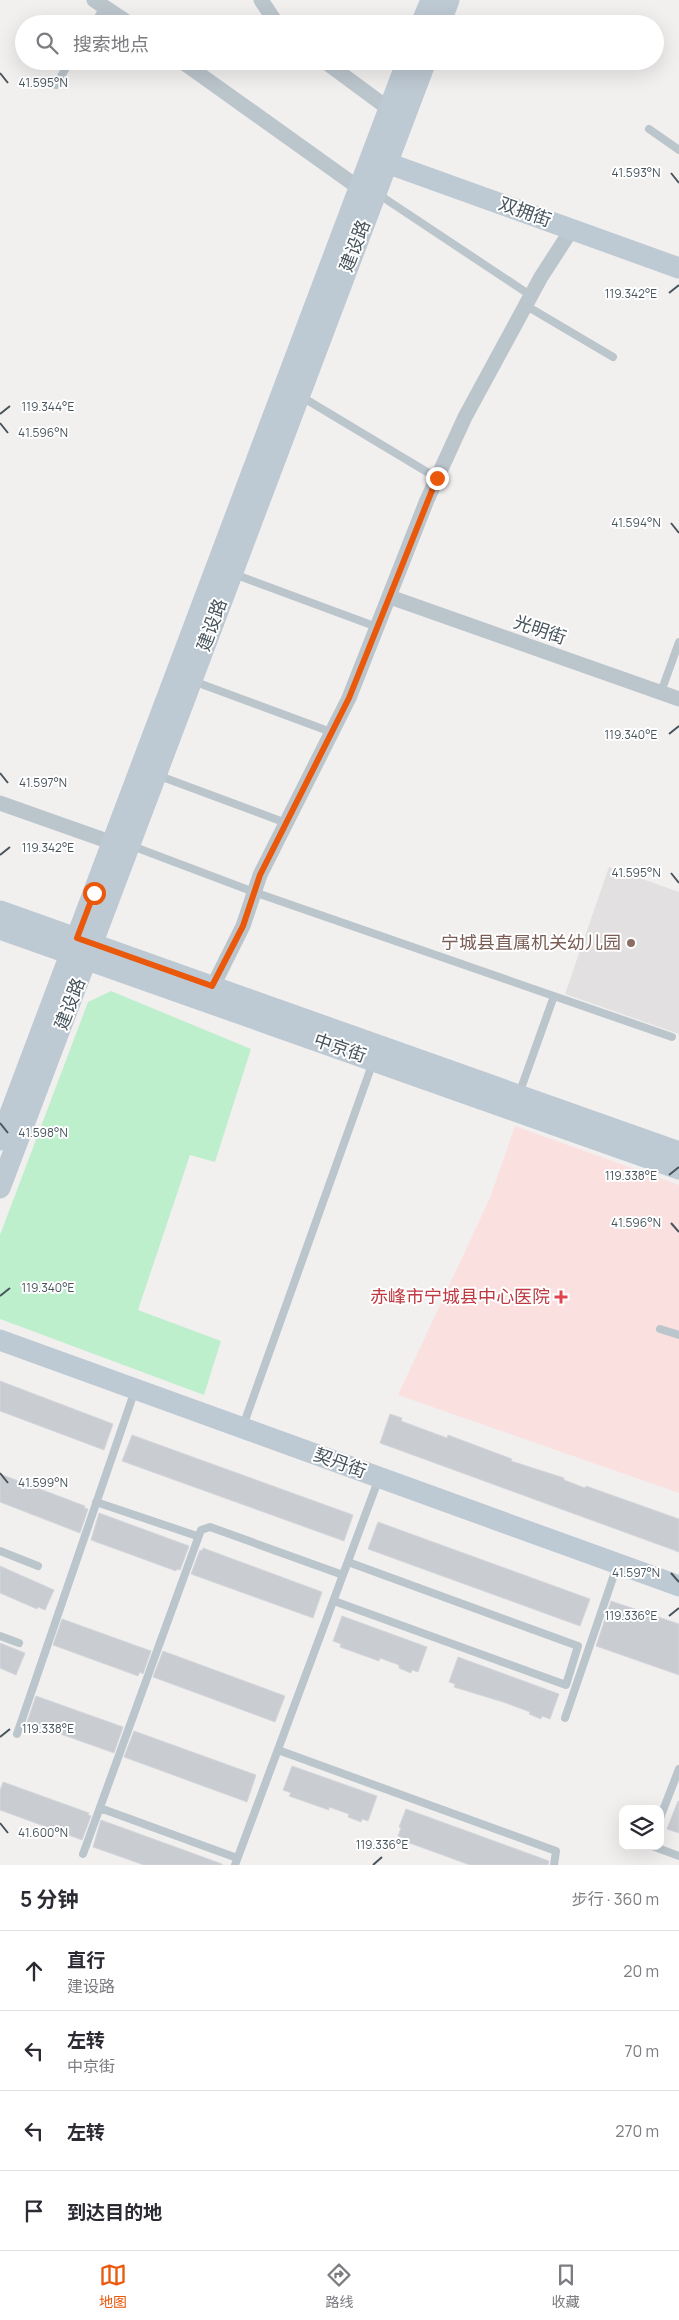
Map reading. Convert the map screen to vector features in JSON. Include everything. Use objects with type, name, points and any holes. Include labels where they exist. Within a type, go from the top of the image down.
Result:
[{"type":"main road","points":[[425,15],[430,0]]},
{"type":"main road","points":[[443,15],[449,0]]},
{"type":"main road","name":"建设路","points":[[379,160],[389,109],[404,70]]},
{"type":"main road","name":"建设路","points":[[0,1188],[82,949],[367,190],[379,160],[422,70]]},
{"type":"main road","name":"双拥街","points":[[379,160],[679,268]]},
{"type":"main road","name":"建设路","points":[[121,844],[156,774],[299,395],[367,190]]},
{"type":"main road","name":"中京街","points":[[0,912],[82,949],[374,1060],[679,1169]]},
{"type":"main road","name":"中京街","points":[[0,929],[82,949],[212,986],[679,1152]]},
{"type":"main road","name":"建设路","points":[[0,1140],[9,1106],[82,949]]},
{"type":"main road","name":"契丹街","points":[[0,1340],[679,1586]]},
{"type":"street","points":[[261,0],[270,15]]},
{"type":"street","points":[[99,3],[117,15]]},
{"type":"street","points":[[194,70],[367,190]]},
{"type":"street","points":[[336,70],[389,109]]},
{"type":"street","points":[[212,986],[243,926],[260,875],[349,698],[437,478],[465,417],[528,300],[572,229]]},
{"type":"street","name":"光明街","points":[[390,597],[679,699]]},
{"type":"street","points":[[0,803],[121,844]]},
{"type":"lane","points":[[56,85],[65,70]]},
{"type":"lane","points":[[649,129],[679,150]]},
{"type":"lane","points":[[367,190],[613,357]]},
{"type":"lane","points":[[299,395],[437,478]]},
{"type":"lane","points":[[231,573],[377,628]]},
{"type":"lane","points":[[661,692],[679,642]]},
{"type":"lane","points":[[191,680],[332,732]]},
{"type":"lane","points":[[156,774],[286,823]]},
{"type":"lane","points":[[121,844],[672,1037]]},
{"type":"lane","points":[[519,1094],[554,996]]},
{"type":"lane","points":[[242,1428],[374,1060]]},
{"type":"lane","points":[[660,1328],[679,1336]]},
{"type":"lane","points":[[17,1734],[135,1389]]},
{"type":"lane","points":[[100,1808],[236,1862],[380,1477]]},
{"type":"lane","points":[[96,1502],[197,1536]]},
{"type":"lane","points":[[83,1854],[197,1536],[201,1530],[210,1527],[343,1575]]},
{"type":"lane","points":[[0,1550],[38,1566]]},
{"type":"lane","points":[[334,1601],[566,1685],[578,1646],[348,1562]]},
{"type":"lane","points":[[565,1718],[618,1564]]},
{"type":"lane","points":[[0,1636],[19,1643]]},
{"type":"lane","points":[[278,1750],[556,1851],[554,1865]]},
{"type":"lane","points":[[664,1810],[676,1785],[679,1769]]},
{"type":"lane","points":[[663,1850],[679,1856]]},
{"type":"shaded area","name":"宁城县直属机关幼儿园","points":[[609,867],[679,892],[679,1034],[565,994]]},
{"type":"shaded area","name":"赤峰市宁城县中心医院","points":[[515,1126],[679,1185],[679,1493],[398,1395],[490,1198]]},
{"type":"green space","points":[[111,991],[251,1049],[215,1162],[190,1155],[138,1310],[221,1341],[204,1395],[0,1319],[0,1235],[88,1002]]},
{"type":"building","points":[[0,1381],[113,1424],[104,1450],[0,1411]]},
{"type":"building","points":[[390,1414],[402,1418],[401,1421],[447,1438],[448,1435],[512,1459],[511,1461],[564,1478],[564,1480],[585,1488],[586,1486],[679,1519],[679,1552],[380,1443]]},
{"type":"building","points":[[132,1435],[353,1515],[344,1541],[122,1461]]},
{"type":"building","points":[[0,1474],[85,1506],[84,1508],[88,1509],[80,1533],[0,1502]]},
{"type":"building","points":[[99,1513],[189,1546],[180,1570],[177,1569],[176,1571],[91,1540]]},
{"type":"building","points":[[378,1522],[590,1599],[580,1626],[368,1549]]},
{"type":"building","points":[[203,1548],[322,1592],[313,1618],[191,1574],[200,1550],[202,1551]]},
{"type":"building","points":[[0,1566],[54,1590],[45,1610],[38,1607],[37,1609],[0,1593]]},
{"type":"building","points":[[611,1601],[679,1624],[679,1675],[596,1646]]},
{"type":"building","points":[[342,1616],[427,1647],[418,1672],[412,1670],[411,1673],[399,1668],[399,1665],[380,1658],[379,1661],[340,1647],[341,1644],[333,1641]]},
{"type":"building","points":[[62,1619],[151,1651],[143,1674],[140,1672],[138,1676],[53,1645]]},
{"type":"building","points":[[0,1643],[25,1653],[16,1675],[0,1668]]},
{"type":"building","points":[[163,1651],[285,1696],[275,1722],[153,1677]]},
{"type":"building","points":[[458,1657],[559,1694],[550,1719],[542,1716],[541,1719],[529,1714],[530,1712],[503,1702],[454,1687],[455,1684],[449,1682]]},
{"type":"building","points":[[36,1696],[123,1727],[114,1753],[27,1722]]},
{"type":"building","points":[[134,1731],[256,1775],[247,1802],[124,1757]]},
{"type":"building","points":[[292,1766],[377,1796],[368,1821],[362,1819],[361,1822],[348,1817],[349,1814],[329,1807],[329,1810],[289,1796],[291,1793],[283,1790]]},
{"type":"building","points":[[3,1782],[89,1813],[88,1815],[91,1816],[82,1840],[0,1810],[0,1791]]},
{"type":"building","points":[[679,1801],[679,1833],[667,1829]]},
{"type":"building","points":[[406,1809],[549,1861],[548,1865],[470,1865],[404,1841],[405,1839],[398,1836],[401,1828],[399,1827]]},
{"type":"building","points":[[101,1820],[222,1865],[144,1865],[93,1847]]},
{"type":"place","name":"宁城县直属机关幼儿园","points":[[631,943]]},
{"type":"place","name":"赤峰市宁城县中心医院","points":[[561,1297]]},
{"type":"route","points":[[94,893],[77,938],[212,986],[243,926],[260,875],[349,698],[437,478]]}]
